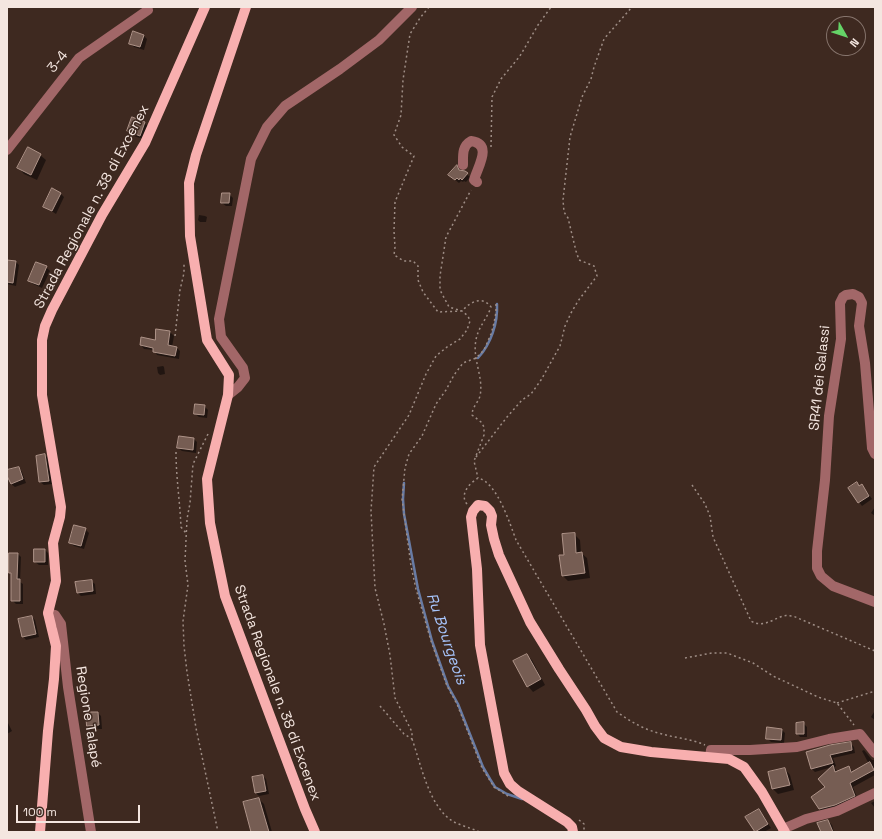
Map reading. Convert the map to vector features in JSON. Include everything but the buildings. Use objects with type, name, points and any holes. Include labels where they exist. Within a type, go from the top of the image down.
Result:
[{"type":"main road","name":"Strada Regionale n. 38 di Excenex","points":[[40,832],[56,646],[48,613],[56,581],[53,543],[61,507],[42,395],[42,340],[45,326],[52,310],[102,215],[145,143],[205,7]]},
{"type":"main road","name":"Strada Regionale n. 38 di Excenex","points":[[246,7],[188,183],[190,236],[207,340],[229,376],[228,395],[206,480],[210,522],[225,596],[304,809],[314,832]]},
{"type":"main road","points":[[573,832],[572,827],[567,822],[518,791],[510,784],[504,773],[480,645],[477,569],[471,516],[473,511],[478,506],[485,506],[490,511],[492,516],[491,525],[499,555],[530,622],[558,669],[604,738],[621,747],[650,752],[710,754],[729,759],[744,767],[762,792],[784,831]]},
{"type":"street","points":[[228,395],[246,378],[243,368],[221,338],[219,319],[251,159],[267,127],[285,106],[340,69],[379,40],[412,7]]},
{"type":"street","name":"3-4","points":[[7,150],[79,58],[148,10]]},
{"type":"street","points":[[462,165],[464,148],[467,144],[471,141],[480,144],[483,148],[483,154],[474,180],[476,182]]},
{"type":"street","name":"SR41 dei Salassi","points":[[875,454],[872,448],[859,326],[862,303],[856,295],[849,294],[843,297],[840,304],[841,339],[829,416],[825,480],[817,551],[817,568],[821,576],[833,586],[875,602]]},
{"type":"street","name":"Regione Talapé","points":[[48,613],[55,615],[61,624],[68,687],[91,832]]},
{"type":"street","points":[[710,754],[797,747],[829,739],[860,734],[875,753]]},
{"type":"street","points":[[784,831],[806,819],[837,811],[875,792]]},
{"type":"path","points":[[429,7],[410,34],[403,80],[401,115],[394,135],[402,146],[414,156],[395,202],[394,255],[404,261],[413,260],[418,266],[418,280],[423,292],[438,312],[462,311],[474,301],[484,301],[491,307],[481,325],[476,340],[476,358],[481,384],[478,402],[472,410],[472,415],[481,422],[484,427],[484,435],[474,460],[478,478]]},
{"type":"path","points":[[490,151],[492,141],[492,97],[501,79],[520,56],[538,25],[551,7]]},
{"type":"path","points":[[474,460],[506,417],[522,400],[531,394],[541,380],[560,346],[565,326],[571,313],[596,276],[594,266],[579,260],[568,218],[564,212],[564,194],[570,137],[582,97],[591,78],[604,39],[632,7]]},
{"type":"path","points":[[476,182],[446,236],[440,276],[440,290],[449,307],[462,311],[468,316],[470,321],[467,330],[460,339],[447,346],[436,356],[426,374],[410,415],[374,467],[371,511],[375,588],[390,654],[395,698],[412,732],[412,739],[428,787],[438,808],[453,821],[480,832]]},
{"type":"path","points":[[175,336],[180,290],[184,273],[184,260]]},
{"type":"path","points":[[496,304],[496,312],[491,334],[484,350],[476,358],[463,363],[436,404],[422,436],[409,454],[405,468],[402,499],[411,566],[416,589],[431,641],[447,686],[457,704],[482,768],[494,787],[512,797]]},
{"type":"path","points":[[210,430],[193,464],[186,533],[185,561],[188,585],[184,621],[186,665],[201,751],[218,832]]},
{"type":"path","points":[[176,452],[176,474],[181,511],[181,527],[186,533]]},
{"type":"path","points":[[478,478],[468,486],[464,495],[465,502],[478,506]]},
{"type":"path","points":[[478,478],[487,482],[497,497],[506,514],[516,540],[617,712],[641,728],[704,744],[710,754]]},
{"type":"path","points":[[692,485],[705,504],[710,516],[713,537],[751,621],[757,624],[765,623],[784,615],[792,616],[875,651]]},
{"type":"path","points":[[685,658],[712,653],[727,653],[753,663],[773,676],[812,694],[837,703],[852,720],[860,734]]},
{"type":"path","points":[[837,703],[875,691]]},
{"type":"path","points":[[380,706],[404,734],[412,739]]},
{"type":"waterway","name":"Ru Bourgeois","points":[[478,358],[487,346],[493,333],[497,304]]},
{"type":"waterway","name":"Ru Bourgeois","points":[[404,483],[404,514],[418,589],[432,641],[448,686],[458,704],[483,767],[495,787],[507,794],[522,799]]}]
